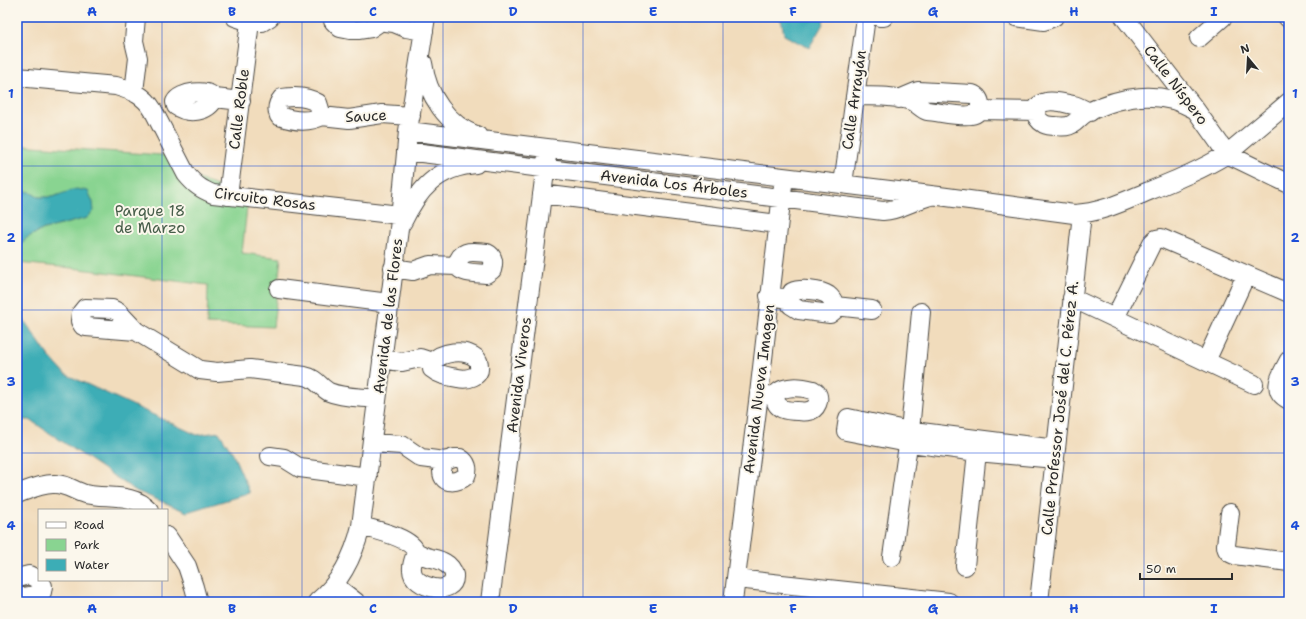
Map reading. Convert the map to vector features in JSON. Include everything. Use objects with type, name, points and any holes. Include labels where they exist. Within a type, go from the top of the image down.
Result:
[{"type":"street","name":"Calle Roble","points":[[228,196],[241,101],[243,19],[262,22],[270,17]]},
{"type":"street","points":[[332,17],[333,21],[340,28],[350,30],[371,28],[377,24],[381,18],[385,22],[394,23],[406,28],[424,28],[422,57],[424,73],[436,102],[459,127],[490,141]]},
{"type":"street","name":"Calle Arrayán","points":[[843,184],[866,17]]},
{"type":"street","points":[[1016,17],[1044,22],[1054,17]]},
{"type":"street","name":"Calle Níspero","points":[[1124,17],[1227,154]]},
{"type":"street","points":[[1200,38],[1223,17]]},
{"type":"street","points":[[136,18],[134,41],[138,58],[141,97]]},
{"type":"street","name":"Avenida de las Flores","points":[[318,602],[334,585],[347,566],[358,540],[361,526],[394,268],[409,123],[424,28]]},
{"type":"street","points":[[17,77],[116,86],[141,97],[175,102],[177,98],[194,92],[206,92],[213,95],[215,98],[241,101]]},
{"type":"street","points":[[854,96],[899,99],[918,91],[972,94],[979,98],[980,110],[1036,111]]},
{"type":"street","points":[[1090,112],[1070,104],[1048,102],[1040,104],[1036,109],[1038,118],[1043,123],[1060,127],[1074,123],[1081,116],[1117,101],[1142,96],[1176,101],[1195,110]]},
{"type":"street","name":"Circuito Rosas","points":[[141,97],[180,164],[193,183],[201,189],[213,194],[399,222]]},
{"type":"street","name":"Avenida Los Árboles","points":[[409,123],[490,141],[1082,214],[1107,208],[1205,166],[1227,154],[1289,102]]},
{"type":"street","name":"Sauce","points":[[322,116],[349,119],[382,114],[409,123]]},
{"type":"street","name":"Avenida Viveros","points":[[490,602],[548,148]]},
{"type":"street","name":"Avenida Los Árboles","points":[[406,151],[782,197],[883,211],[893,210],[921,198],[939,196]]},
{"type":"street","points":[[1227,154],[1289,184]]},
{"type":"street","points":[[609,176],[611,156]]},
{"type":"street","points":[[399,222],[419,194],[437,176],[470,164],[509,164]]},
{"type":"street","name":"Avenida Nueva Imagen","points":[[733,602],[767,395],[770,296],[784,177]]},
{"type":"street","points":[[542,194],[778,224]]},
{"type":"street","name":"Calle Professor José del C. Pérez A.","points":[[1039,602],[1082,214]]},
{"type":"street","points":[[1115,318],[1151,246],[1156,239],[1161,238],[1289,293]]},
{"type":"street","points":[[394,268],[413,271],[430,265],[457,266]]},
{"type":"street","points":[[1206,361],[1246,275]]},
{"type":"street","points":[[279,289],[389,303]]},
{"type":"street","points":[[770,296],[790,299],[792,292],[799,290],[821,292],[830,297],[835,306],[872,310]]},
{"type":"street","points":[[1072,298],[1254,384]]},
{"type":"street","points":[[892,557],[909,437],[921,312]]},
{"type":"street","points":[[136,331],[200,370],[217,372],[250,369],[308,377],[312,378],[334,394],[377,399]]},
{"type":"street","points":[[382,359],[404,362],[420,358],[432,362]]},
{"type":"street","points":[[1289,360],[1279,381],[1278,388],[1282,396],[1289,400]]},
{"type":"street","points":[[909,437],[971,447],[1055,454]]},
{"type":"street","points":[[372,443],[402,445],[418,457],[445,461]]},
{"type":"street","points":[[965,566],[971,447]]},
{"type":"street","points":[[270,456],[284,458],[300,468],[368,477]]},
{"type":"street","points":[[19,492],[50,484],[57,484],[70,487],[84,494],[130,498],[148,509]]},
{"type":"street","points":[[1230,513],[1226,545],[1230,553],[1234,555],[1289,562]]},
{"type":"street","points":[[361,526],[394,536],[415,547],[416,552]]},
{"type":"street","points":[[169,543],[188,570],[198,602]]},
{"type":"street","points":[[17,578],[29,575],[39,589],[17,598]]},
{"type":"street","points":[[736,579],[949,602]]},
{"type":"street","points":[[334,585],[356,602]]},
{"type":"green space","name":"Parque 18 de Marzo","points":[[17,145],[176,156],[186,174],[248,198],[242,253],[281,258],[273,327],[207,324],[208,285],[72,268],[17,263],[17,247],[28,237],[44,229],[87,218],[52,197],[38,197],[17,186]]},
{"type":"water","points":[[779,17],[825,17],[823,24],[809,48],[784,35],[782,23]]},
{"type":"water","points":[[17,186],[38,197],[52,197],[76,189],[88,191],[93,202],[94,211],[87,218],[44,229],[28,237],[17,247]]},
{"type":"water","points":[[17,310],[48,355],[65,374],[197,435],[219,432],[233,454],[250,493],[187,512],[136,491],[30,420],[17,420]]}]
